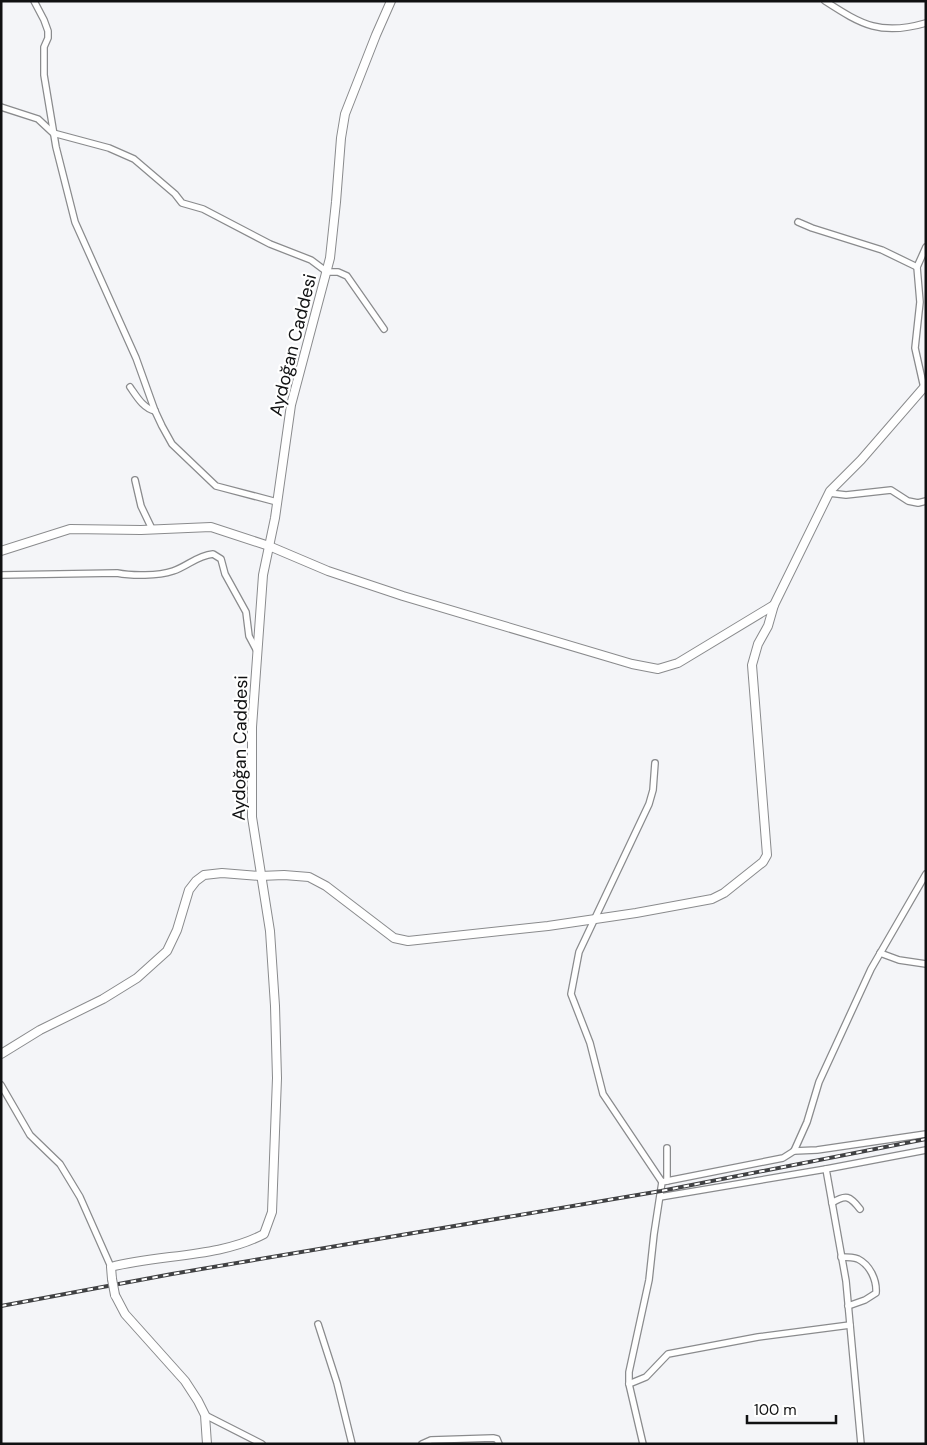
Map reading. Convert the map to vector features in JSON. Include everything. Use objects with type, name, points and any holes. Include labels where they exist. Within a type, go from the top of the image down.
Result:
[{"type":"street","points":[[34,1],[48,31],[48,38],[44,47],[44,75],[53,133],[75,222],[136,358],[155,411],[172,444],[216,486],[276,502]]},
{"type":"street","name":"Aydoğan Caddesi","points":[[111,1267],[130,1262],[155,1260],[225,1248],[248,1242],[264,1234],[272,1212],[277,1078],[275,1006],[270,931],[252,816],[252,727],[263,575],[290,405],[330,258],[341,138],[346,114],[376,35],[392,1]]},
{"type":"street","points":[[825,1],[853,19],[882,29],[912,27],[926,23]]},
{"type":"street","points":[[1,107],[38,119],[53,133],[109,148],[134,159],[175,194],[182,203],[203,209],[270,244],[311,260],[327,272],[338,272],[347,276],[384,328]]},
{"type":"street","points":[[798,222],[882,250],[917,267]]},
{"type":"street","points":[[1,1054],[40,1030],[103,999],[137,978],[167,951],[177,930],[190,890],[196,880],[204,875],[222,873],[308,877],[326,886],[394,938],[408,941],[548,926],[712,899],[724,893],[763,862],[767,855],[752,665],[758,644],[768,626],[774,605],[829,493],[861,460],[925,386],[915,348],[920,302],[917,267],[926,247]]},
{"type":"street","points":[[130,388],[142,404],[148,409],[155,411]]},
{"type":"street","points":[[135,480],[141,506],[152,529]]},
{"type":"street","points":[[829,493],[846,495],[891,490],[908,501],[918,503],[926,501]]},
{"type":"street","points":[[1,551],[70,529],[211,527],[269,546],[328,571],[403,596],[623,661],[658,669],[678,663],[774,605]]},
{"type":"street","points":[[1,575],[117,573],[132,576],[172,571],[202,555],[213,554],[221,559],[226,574],[246,612],[249,636],[258,653]]},
{"type":"street","points":[[655,763],[653,790],[649,804],[579,952],[571,994],[590,1043],[604,1094],[664,1182]]},
{"type":"street","points":[[794,1151],[807,1122],[818,1082],[871,969],[926,874]]},
{"type":"street","points":[[880,953],[899,960],[926,964]]},
{"type":"street","points":[[1,1085],[30,1135],[60,1164],[80,1197],[111,1267],[115,1295],[125,1314],[185,1381],[198,1401],[206,1415],[207,1444]]},
{"type":"street","points":[[664,1182],[783,1158],[794,1151],[817,1150],[926,1134]]},
{"type":"street","points":[[643,1444],[629,1384],[629,1372],[649,1280],[660,1196],[664,1182],[667,1148]]},
{"type":"street","points":[[660,1196],[826,1169],[926,1150]]},
{"type":"street","points":[[826,1169],[842,1256],[861,1444]]},
{"type":"street","points":[[832,1203],[840,1198],[848,1197],[860,1209]]},
{"type":"street","points":[[842,1256],[858,1259],[871,1271],[877,1285],[876,1293],[865,1300],[848,1306]]},
{"type":"street","points":[[318,1324],[337,1383],[352,1444]]},
{"type":"street","points":[[629,1384],[646,1377],[668,1354],[758,1337],[850,1325]]},
{"type":"street","points":[[206,1415],[262,1444]]},
{"type":"street","points":[[422,1444],[432,1440],[493,1438],[497,1439],[499,1444]]},
{"type":"railway","points":[[1,1306],[172,1274],[661,1191],[926,1139]]}]
